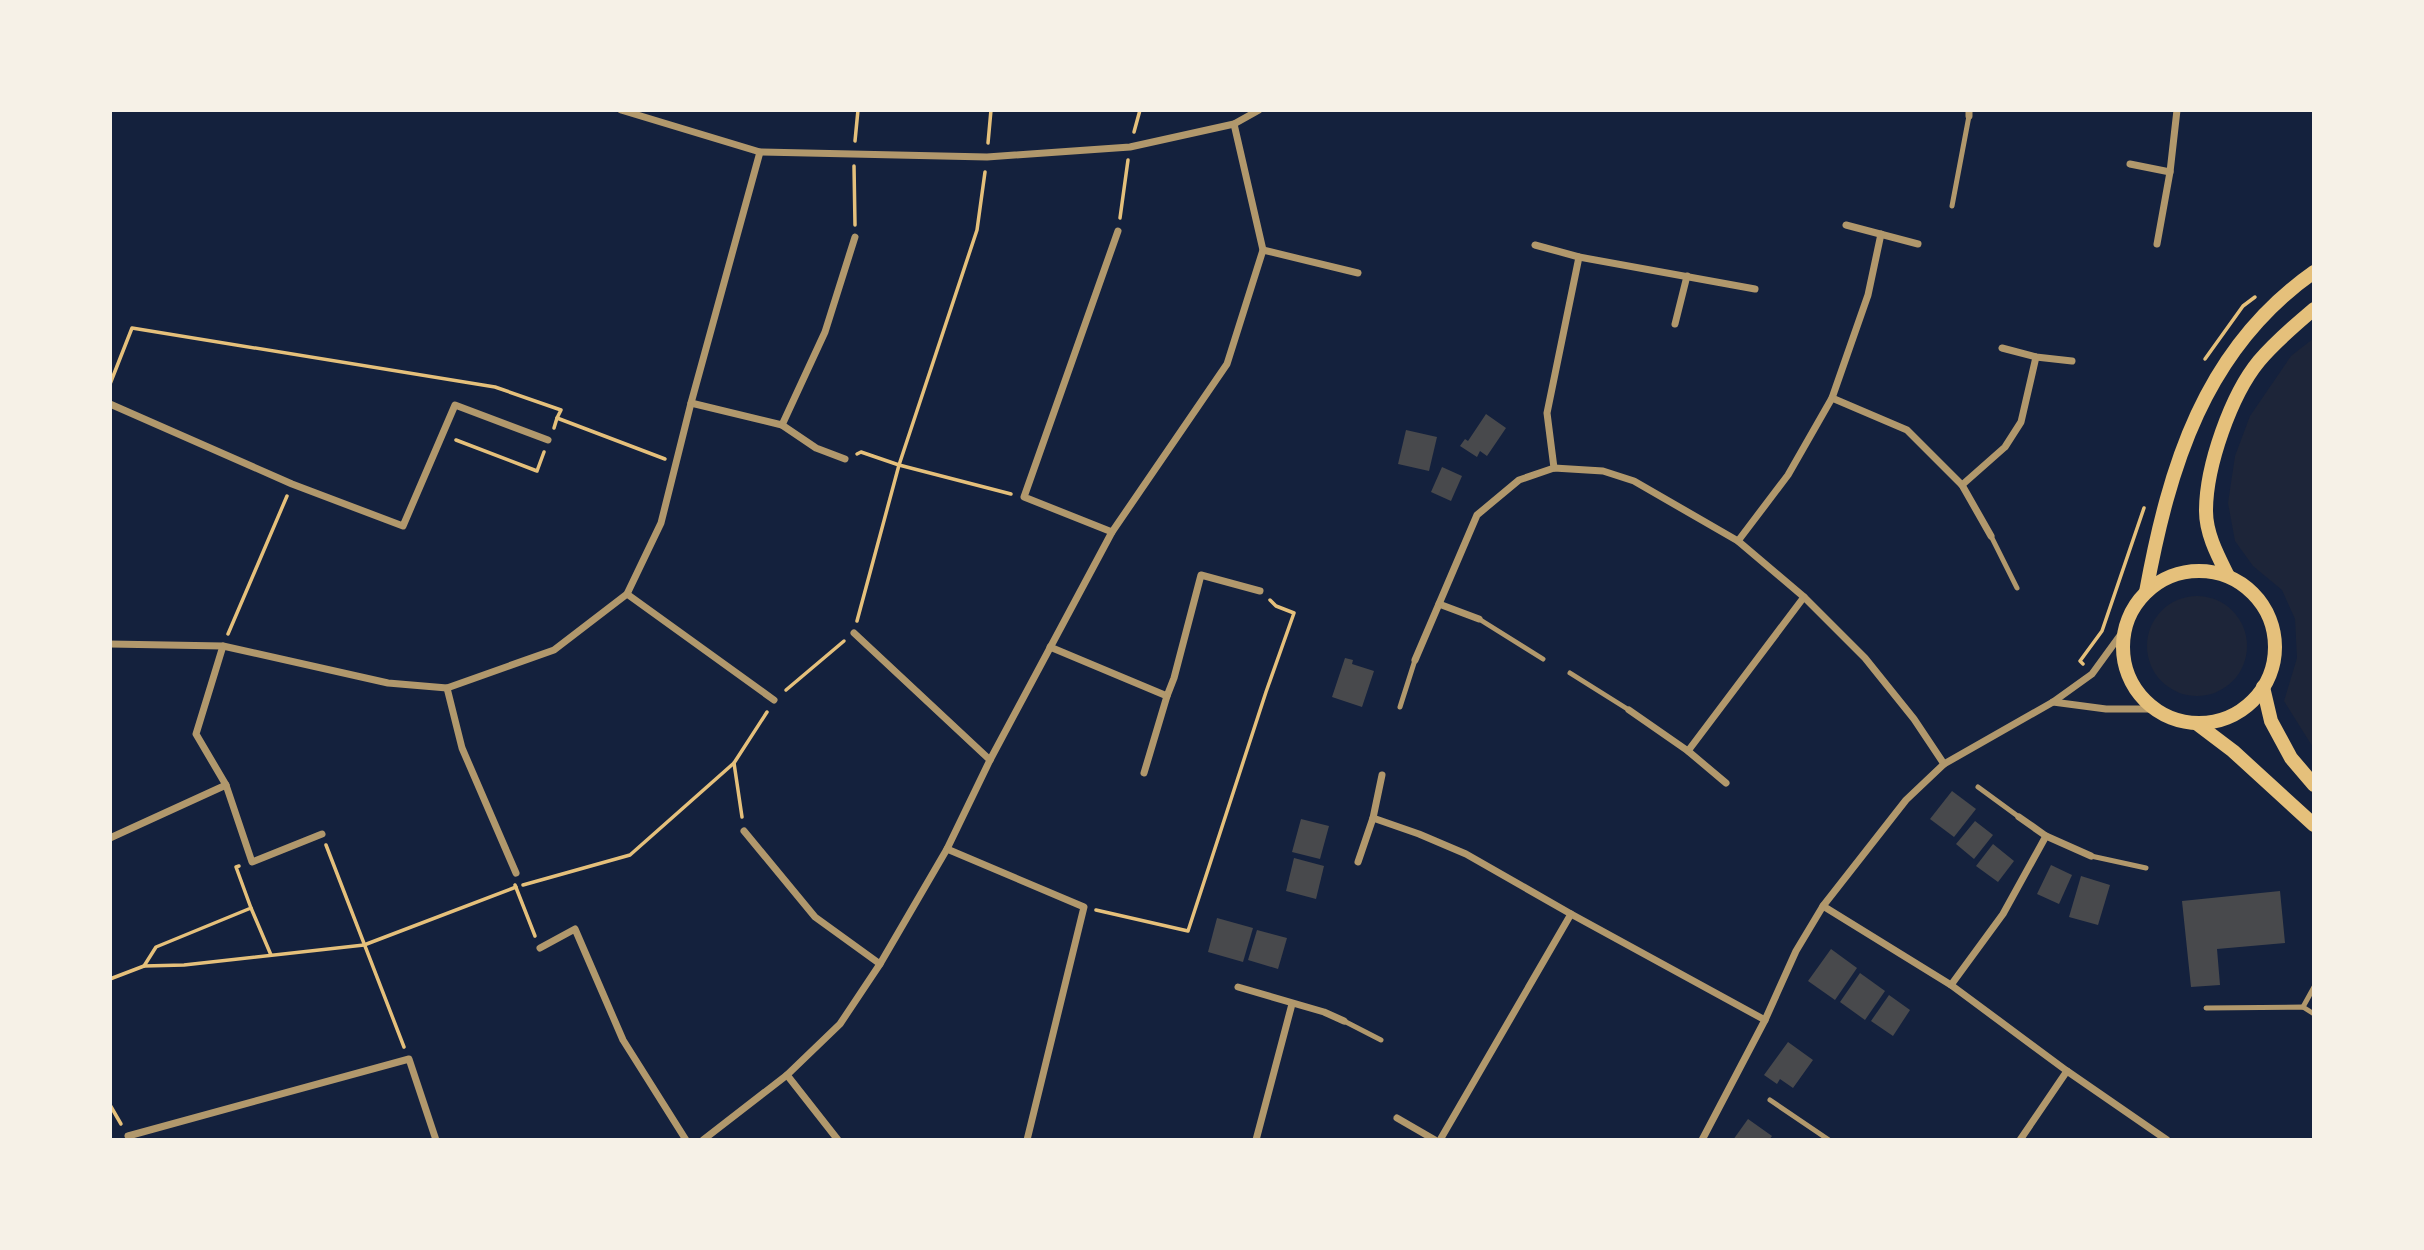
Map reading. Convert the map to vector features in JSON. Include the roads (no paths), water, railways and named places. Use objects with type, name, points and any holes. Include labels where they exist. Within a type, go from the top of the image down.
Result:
[{"type":"main road","points":[[2146,592],[2171,481],[2192,424],[2213,381],[2265,313],[2314,272]]},
{"type":"main road","points":[[2228,576],[2211,540],[2206,512],[2210,479],[2221,435],[2238,396],[2258,362],[2314,309]]},
{"type":"main road","points":[[2206,571],[2228,576],[2250,590],[2266,611],[2274,636],[2274,663],[2263,687],[2245,707],[2222,719],[2196,723],[2174,719],[2154,709],[2134,687],[2124,660],[2124,630],[2132,610],[2146,592],[2163,579],[2184,572],[2206,571]]},
{"type":"main road","points":[[2263,687],[2271,721],[2291,758],[2314,785]]},
{"type":"main road","points":[[2196,723],[2234,751],[2314,825]]},
{"type":"street","points":[[621,110],[760,152],[987,157],[1130,146],[1234,124],[1259,110]]},
{"type":"street","points":[[2157,244],[2170,172],[2177,110]]},
{"type":"street","points":[[703,1140],[787,1075],[840,1024],[880,964],[947,849],[990,760],[1112,532],[1227,364],[1263,250],[1234,124]]},
{"type":"street","points":[[110,644],[223,646],[388,683],[446,688],[554,650],[627,594],[662,523],[691,403],[760,152]]},
{"type":"street","points":[[2130,163],[2170,172]]},
{"type":"street","points":[[1846,225],[1918,244]]},
{"type":"street","points":[[1112,532],[1024,497],[1118,231]]},
{"type":"street","points":[[1738,541],[1788,475],[1832,398],[1868,295],[1881,234]]},
{"type":"street","points":[[782,425],[825,332],[855,237]]},
{"type":"street","points":[[1535,245],[1579,257],[1755,289]]},
{"type":"street","points":[[1263,250],[1358,273]]},
{"type":"street","points":[[1554,468],[1547,413],[1579,257]]},
{"type":"street","points":[[1675,324],[1687,276]]},
{"type":"street","points":[[2002,348],[2036,357],[2072,361]]},
{"type":"street","points":[[1962,485],[2005,447],[2021,422],[2036,357]]},
{"type":"street","points":[[1832,398],[1907,430],[1962,485],[1992,536]]},
{"type":"street","points":[[691,403],[782,425],[816,448],[845,458]]},
{"type":"street","points":[[110,404],[292,484],[403,526],[455,405],[548,440]]},
{"type":"street","points":[[1415,660],[1476,515],[1519,480],[1554,468],[1603,471],[1634,481],[1738,541],[1804,597],[1865,658],[1914,719],[1944,764]]},
{"type":"street","points":[[1144,773],[1174,678],[1201,575],[1260,591]]},
{"type":"street","points":[[627,594],[774,700]]},
{"type":"street","points":[[1688,751],[1804,597]]},
{"type":"street","points":[[1439,604],[1479,619]]},
{"type":"street","points":[[1702,1140],[1765,1020],[1796,951],[1823,906],[1906,800],[1944,764],[2053,702],[2092,674],[2124,630]]},
{"type":"street","points":[[853,633],[990,760]]},
{"type":"street","points":[[223,646],[196,734],[226,785],[253,862],[322,834]]},
{"type":"street","points":[[1050,647],[1167,696]]},
{"type":"street","points":[[446,688],[463,748],[516,873]]},
{"type":"street","points":[[2053,702],[2106,709],[2154,709]]},
{"type":"street","points":[[1629,710],[1688,751],[1726,783]]},
{"type":"street","points":[[1358,862],[1373,818],[1382,775]]},
{"type":"street","points":[[110,838],[226,785]]},
{"type":"street","points":[[2019,817],[2046,835],[2091,856]]},
{"type":"street","points":[[1373,818],[1466,853],[1765,1020]]},
{"type":"street","points":[[744,831],[816,917],[880,964]]},
{"type":"street","points":[[1951,985],[2003,914],[2046,835]]},
{"type":"street","points":[[947,849],[1084,907],[1027,1140]]},
{"type":"street","points":[[1823,906],[1951,985],[2067,1071],[2167,1140]]},
{"type":"street","points":[[1440,1140],[1571,914]]},
{"type":"street","points":[[540,948],[575,929],[623,1040],[685,1140]]},
{"type":"street","points":[[1238,987],[1344,1021]]},
{"type":"street","points":[[1255,1140],[1292,1004]]},
{"type":"street","points":[[128,1136],[409,1059],[436,1140]]},
{"type":"street","points":[[2021,1140],[2067,1071]]},
{"type":"street","points":[[787,1075],[838,1140]]},
{"type":"street","points":[[1397,1118],[1435,1140]]},
{"type":"lane","points":[[1952,205],[1969,113]]},
{"type":"lane","points":[[1992,536],[2017,588]]},
{"type":"lane","points":[[1479,619],[1543,659]]},
{"type":"lane","points":[[1400,707],[1415,660]]},
{"type":"lane","points":[[1570,673],[1629,710]]},
{"type":"lane","points":[[1978,787],[2019,817]]},
{"type":"lane","points":[[2091,856],[2146,868]]},
{"type":"lane","points":[[2303,1007],[2314,987]]},
{"type":"lane","points":[[2206,1008],[2303,1007],[2314,1014]]},
{"type":"lane","points":[[1344,1021],[1381,1040]]},
{"type":"lane","points":[[1770,1100],[1829,1140]]}]
